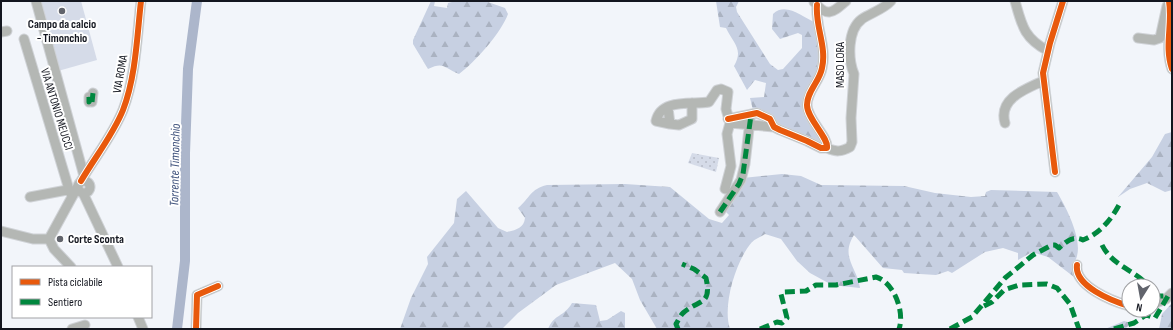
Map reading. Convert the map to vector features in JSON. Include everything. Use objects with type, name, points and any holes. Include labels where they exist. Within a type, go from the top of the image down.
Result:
[{"type":"street","points":[[36,1],[79,158],[83,185],[92,214],[118,266]]},
{"type":"street","name":"VIA ROMA","points":[[83,185],[89,167],[119,118],[128,94],[141,1]]},
{"type":"street","points":[[815,3],[822,11],[832,12],[846,1]]},
{"type":"street","name":"MASO LORA","points":[[827,148],[836,152],[845,150],[850,147],[852,142],[850,118],[854,74],[850,48],[855,28],[862,19],[891,1]]},
{"type":"street","points":[[1015,1],[1026,33],[1034,42],[1048,51]]},
{"type":"street","points":[[1055,172],[1043,81],[1048,51],[1063,1]]},
{"type":"street","points":[[1138,38],[1154,40],[1160,38],[1168,1]]},
{"type":"street","points":[[1168,1],[1171,20],[1167,52],[1172,69]]},
{"type":"street","points":[[729,121],[749,126],[774,127],[821,148],[827,148],[828,145],[811,119],[807,104],[823,68],[822,47],[815,3]]},
{"type":"street","name":"VIA ANTONIO MEUCCI","points":[[24,40],[68,186]]},
{"type":"street","points":[[1006,123],[1004,109],[1007,104],[1016,95],[1043,81]]},
{"type":"street","points":[[692,103],[692,120],[679,125],[656,121],[657,116],[661,111],[677,104],[692,103],[709,102],[717,90],[725,89],[728,92],[726,109],[729,121],[727,134],[731,166],[724,189]]},
{"type":"street","points":[[668,108],[670,124]]},
{"type":"street","points":[[729,121],[757,113],[763,114],[770,119],[774,127]]},
{"type":"street","points":[[720,212],[741,180],[745,164],[751,114]]},
{"type":"street","name":"VIA ROMA","points":[[49,239],[72,200],[83,185],[103,146]]},
{"type":"street","points":[[79,158],[89,167]]},
{"type":"street","points":[[56,192],[57,190],[68,186],[83,185]]},
{"type":"street","points":[[30,197],[67,190],[70,192],[72,200]]},
{"type":"street","points":[[1,231],[33,239],[49,239],[54,249],[70,266]]},
{"type":"street","points":[[1076,265],[1078,276],[1087,287],[1121,302]]},
{"type":"street","points":[[196,329],[197,295],[218,286]]},
{"type":"street","points":[[1161,301],[1166,299],[1172,293]]},
{"type":"street","points":[[138,318],[143,329]]},
{"type":"street","points":[[72,329],[85,324]]},
{"type":"shaded area","points":[[38,1],[81,1],[97,60],[58,71]]},
{"type":"shaded area","points":[[692,153],[719,158],[716,172],[688,163]]},
{"type":"green space","points":[[431,1],[435,1],[434,6],[447,8],[448,3],[452,2],[485,1],[505,8],[508,14],[500,30],[487,47],[459,74],[441,65],[428,69],[413,44],[413,40]]},
{"type":"green space","points":[[716,1],[739,1],[736,7],[737,12],[770,64],[778,70],[783,69],[802,48],[802,35],[798,33],[780,39],[772,29],[773,14],[778,10],[789,10],[815,22],[820,64],[805,100],[826,146],[786,130],[767,112],[753,110],[750,98],[764,97],[766,83],[755,80],[747,90],[734,66],[737,60],[738,50],[726,28],[720,27]]},
{"type":"green space","points":[[1172,132],[1172,190],[1165,192],[1147,183],[1130,189],[1118,197],[1152,157],[1165,134]]},
{"type":"green space","points":[[782,174],[801,176],[821,185],[904,186],[935,193],[971,197],[985,196],[986,192],[991,190],[1057,192],[1069,214],[1077,241],[1077,256],[1073,269],[1074,277],[1048,257],[1032,252],[1018,260],[1018,253],[1003,248],[985,252],[952,273],[948,271],[936,275],[904,273],[902,270],[883,268],[854,235],[850,243],[849,256],[860,288],[832,285],[810,273],[797,261],[781,239],[765,234],[752,242],[746,250],[736,271],[729,296],[728,319],[730,329],[657,329],[640,300],[632,279],[615,263],[556,285],[518,313],[502,329],[400,329],[411,298],[428,264],[427,257],[454,223],[457,199],[466,191],[498,228],[507,232],[519,228],[523,224],[525,218],[518,208],[534,191],[547,185],[625,184],[670,187],[709,219],[722,223],[729,215],[725,211],[743,178]]},
{"type":"green space","points":[[572,303],[596,305],[600,321],[607,320],[621,311],[625,313],[625,329],[548,329],[550,324],[566,311]]},
{"type":"green space","points":[[1172,303],[1172,329],[1159,329],[1162,314]]},
{"type":"green space","points":[[1124,321],[1131,323],[1125,329],[1105,329]]},
{"type":"waterway","name":"Torrente Timonchio","points":[[177,329],[185,261],[185,153],[188,69],[197,1]]},
{"type":"marked path","points":[[89,97],[89,102],[93,93],[92,102]]},
{"type":"marked path","points":[[720,212],[739,184],[743,174],[751,115]]},
{"type":"marked path","points":[[950,329],[972,317],[1005,278],[1033,255],[1052,245],[1059,248],[1072,239],[1076,238],[1083,240],[1089,237],[1104,226],[1119,205]]},
{"type":"marked path","points":[[1102,245],[1112,258],[1139,278]]},
{"type":"marked path","points":[[678,329],[676,324],[682,314],[703,301],[706,298],[707,293],[706,278],[694,269],[682,264]]},
{"type":"marked path","points":[[760,329],[777,322],[782,323],[787,318],[781,294],[783,292],[806,291],[816,285],[836,285],[876,277],[882,280],[893,291],[899,306],[899,329]]},
{"type":"marked path","points":[[984,306],[992,302],[1004,290],[1019,285],[1047,284],[1057,288],[1070,304],[1079,329]]},
{"type":"marked path","points":[[1161,296],[1168,296],[1161,308]]},
{"type":"marked path","points":[[1114,329],[1134,323],[1142,318]]},
{"type":"cycle path","points":[[81,181],[104,146],[123,110],[131,84],[141,1]]},
{"type":"cycle path","points":[[1055,172],[1043,73],[1050,43],[1063,1]]},
{"type":"cycle path","points":[[1169,1],[1169,52],[1172,69]]},
{"type":"cycle path","points":[[728,119],[757,113],[770,119],[774,127],[821,148],[827,148],[825,139],[810,116],[807,105],[809,95],[821,73],[823,60],[817,5]]},
{"type":"cycle path","points":[[1077,265],[1081,280],[1096,292],[1121,303]]},
{"type":"cycle path","points":[[196,329],[197,295],[218,286]]},
{"type":"place","name":"Campo da calcio - Timonchio","points":[[62,11]]},
{"type":"place","name":"Corte Sconta","points":[[60,239]]}]
